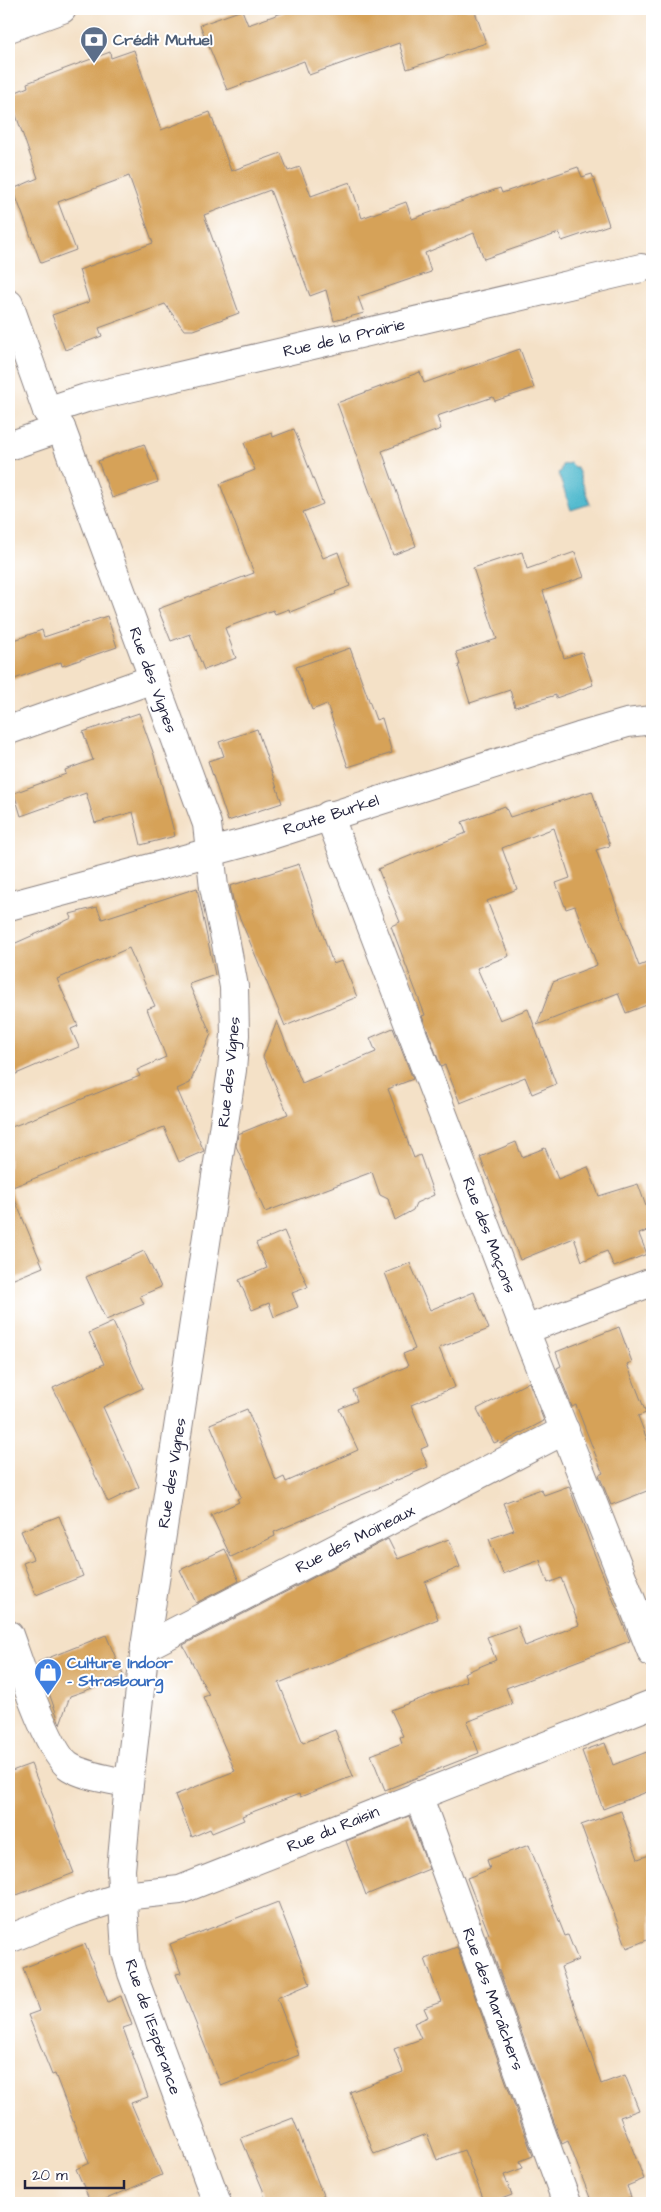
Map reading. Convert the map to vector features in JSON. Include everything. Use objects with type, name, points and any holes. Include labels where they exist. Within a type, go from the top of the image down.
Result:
[{"type":"street","points":[[9,28],[62,9]]},
{"type":"street","name":"Rue de la Prairie","points":[[9,446],[54,420],[86,398],[642,268]]},
{"type":"street","name":"Rue des Vignes","points":[[9,304],[207,824],[214,887],[234,987],[235,1035],[232,1070],[145,1647],[129,1784]]},
{"type":"street","points":[[9,730],[153,680]]},
{"type":"street","name":"Route Burkel","points":[[9,906],[210,854],[329,815],[627,723],[651,723]]},
{"type":"street","name":"Rue des Maçons","points":[[329,815],[525,1330],[652,1653]]},
{"type":"street","points":[[525,1330],[652,1282]]},
{"type":"street","name":"Rue des Moineaux","points":[[145,1647],[564,1430]]},
{"type":"street","points":[[9,1635],[46,1730],[58,1755],[69,1766],[82,1773],[129,1784]]},
{"type":"street","name":"Rue du Raisin","points":[[9,1938],[72,1913],[123,1896],[180,1890],[652,1704]]},
{"type":"street","name":"Rue de l'Espérance","points":[[129,1784],[121,1870],[126,1952],[132,1973],[217,2203]]},
{"type":"street","name":"Rue des Maraîchers","points":[[418,1795],[567,2203]]},
{"type":"water","points":[[570,463],[577,467],[590,504],[571,510],[558,473],[562,465]]},
{"type":"building","points":[[293,9],[474,9],[486,43],[407,69],[399,43],[309,75],[304,61],[227,90],[200,25],[242,10],[248,25]]},
{"type":"building","points":[[134,50],[161,130],[210,112],[231,171],[281,153],[288,171],[300,167],[311,196],[350,182],[362,218],[406,202],[412,219],[500,188],[502,193],[578,167],[582,177],[592,174],[609,225],[562,241],[559,233],[484,259],[474,233],[425,253],[431,272],[358,297],[364,313],[334,321],[326,290],[310,296],[270,190],[204,215],[239,313],[193,330],[184,330],[165,304],[99,328],[102,336],[65,350],[52,315],[89,302],[79,270],[153,243],[129,176],[58,202],[76,250],[41,263],[13,189],[38,178],[9,95],[28,87],[27,83],[110,52],[111,58]]},
{"type":"building","points":[[520,349],[534,388],[495,401],[493,397],[437,416],[441,429],[382,451],[416,546],[393,555],[337,403],[420,372],[424,383]]},
{"type":"building","points":[[294,429],[323,504],[303,512],[323,558],[338,552],[350,586],[335,592],[336,594],[290,612],[289,609],[275,614],[273,610],[225,628],[236,658],[204,670],[190,634],[171,641],[158,609],[254,573],[220,484],[255,470],[244,443],[272,433],[273,437]]},
{"type":"building","points":[[144,444],[158,482],[112,498],[98,461]]},
{"type":"building","points":[[522,552],[527,569],[575,552],[584,577],[543,591],[564,658],[582,652],[593,685],[556,698],[556,695],[515,707],[510,690],[470,703],[458,665],[460,665],[456,652],[497,639],[473,568]]},
{"type":"building","points":[[107,616],[117,647],[62,666],[61,662],[9,681],[9,642],[42,630],[44,637]]},
{"type":"building","points":[[350,648],[376,720],[382,718],[392,753],[348,767],[327,704],[312,710],[296,667]]},
{"type":"building","points":[[139,713],[154,755],[175,836],[141,845],[133,812],[95,823],[86,793],[21,816],[14,793],[66,774],[65,770],[93,760],[83,732]]},
{"type":"building","points":[[257,729],[282,803],[228,821],[208,761],[224,756],[219,742]]},
{"type":"building","points":[[592,791],[610,846],[596,850],[639,966],[652,961],[652,1003],[626,1013],[618,993],[537,1025],[553,982],[597,965],[575,906],[566,909],[556,883],[570,878],[554,828],[502,848],[517,889],[487,901],[509,956],[477,968],[500,1020],[528,1009],[556,1084],[532,1094],[525,1077],[460,1103],[445,1065],[441,1067],[422,1016],[425,1015],[391,926],[400,922],[378,869],[466,833],[462,822],[505,806],[510,817]]},
{"type":"building","points":[[299,864],[333,964],[342,961],[357,997],[285,1026],[234,904],[230,886]]},
{"type":"building","points":[[197,888],[215,975],[189,984],[211,1034],[190,1083],[177,1089],[204,1151],[179,1162],[164,1127],[10,1188],[43,1267],[9,1281],[9,1128],[140,1076],[137,1070],[166,1057],[147,1009],[155,1006],[129,948],[57,979],[78,1026],[71,1029],[79,1047],[9,1077],[9,946],[72,918],[70,914],[97,907],[102,919]]},
{"type":"building","points":[[277,1021],[302,1083],[376,1052],[370,1038],[393,1028],[413,1079],[388,1089],[414,1158],[420,1155],[434,1195],[416,1203],[413,1210],[395,1220],[388,1199],[380,1195],[372,1172],[265,1212],[236,1146],[238,1134],[288,1114],[263,1057]]},
{"type":"building","points":[[516,1142],[522,1157],[545,1148],[558,1179],[588,1167],[599,1196],[638,1184],[652,1223],[652,1229],[639,1234],[647,1254],[614,1267],[607,1251],[582,1261],[574,1238],[520,1260],[480,1157]]},
{"type":"building","points":[[284,1231],[308,1287],[292,1293],[298,1307],[274,1317],[269,1303],[252,1310],[239,1280],[267,1268],[256,1243]]},
{"type":"building","points":[[144,1251],[161,1287],[140,1296],[144,1304],[106,1320],[86,1277]]},
{"type":"building","points":[[410,1263],[430,1310],[474,1292],[489,1329],[439,1348],[455,1387],[411,1405],[428,1446],[421,1449],[428,1467],[274,1532],[275,1536],[231,1557],[211,1515],[239,1502],[237,1499],[241,1497],[210,1424],[247,1409],[276,1481],[284,1477],[286,1482],[358,1450],[339,1409],[357,1401],[353,1390],[408,1366],[403,1354],[415,1349],[385,1273]]},
{"type":"building","points":[[113,1322],[143,1388],[103,1407],[139,1487],[108,1502],[53,1388],[104,1364],[89,1333]]},
{"type":"building","points":[[619,1327],[632,1362],[627,1364],[646,1413],[638,1416],[652,1452],[652,1489],[611,1505],[599,1475],[603,1473],[576,1405],[572,1407],[557,1368],[561,1366],[556,1352]]},
{"type":"building","points":[[529,1382],[544,1421],[500,1444],[499,1441],[494,1443],[477,1409]]},
{"type":"building","points":[[569,1486],[630,1641],[506,1688],[512,1704],[467,1722],[479,1753],[385,1790],[371,1755],[402,1743],[400,1737],[403,1736],[391,1710],[467,1681],[464,1673],[496,1660],[487,1637],[518,1626],[525,1646],[579,1625],[561,1578],[548,1583],[540,1560],[503,1574],[489,1539],[514,1530],[503,1503],[541,1489],[544,1495]]},
{"type":"building","points":[[59,1516],[83,1576],[36,1595],[23,1563],[33,1559],[21,1531]]},
{"type":"building","points":[[388,1539],[398,1559],[449,1539],[460,1567],[425,1582],[438,1619],[279,1683],[303,1743],[335,1730],[353,1776],[300,1797],[299,1794],[242,1816],[244,1820],[212,1833],[210,1829],[192,1837],[175,1795],[235,1771],[203,1697],[209,1695],[183,1645]]},
{"type":"building","points":[[225,1549],[239,1581],[196,1603],[180,1570]]},
{"type":"building","points":[[106,1635],[124,1677],[70,1696],[60,1724],[38,1662]]},
{"type":"building","points":[[605,1743],[613,1765],[652,1750],[652,1790],[603,1809],[582,1751]]},
{"type":"building","points":[[31,1764],[74,1873],[9,1898],[9,1772]]},
{"type":"building","points":[[621,1811],[638,1859],[652,1854],[652,1938],[627,1948],[581,1825]]},
{"type":"building","points":[[409,1816],[429,1869],[366,1895],[346,1841]]},
{"type":"building","points":[[529,1845],[565,1936],[568,1935],[578,1960],[561,1967],[601,2084],[625,2075],[639,2110],[620,2117],[644,2179],[627,2186],[631,2197],[614,2203],[592,2203],[568,2141],[562,2144],[486,1935],[489,1934],[467,1878],[490,1869],[487,1860]]},
{"type":"building","points":[[278,1902],[310,1984],[277,1998],[299,2055],[221,2086],[176,1974],[181,1973],[170,1944]]},
{"type":"building","points":[[85,1944],[108,2002],[121,1996],[132,2025],[123,2028],[148,2097],[131,2103],[162,2175],[97,2203],[91,2203],[76,2169],[89,2163],[55,2074],[52,2075],[28,2015],[39,2011],[23,1968]]},
{"type":"building","points":[[457,1947],[533,2156],[520,2161],[523,2168],[504,2175],[512,2195],[491,2203],[485,2203],[464,2150],[437,2160],[427,2134],[374,2154],[350,2092],[403,2072],[394,2049],[421,2039],[414,2023],[428,2017],[424,2008],[441,2002],[425,1959]]},
{"type":"building","points":[[293,2118],[326,2203],[265,2203],[263,2190],[241,2138]]},
{"type":"place","name":"Crédit Mutuel","points":[[94,64]]},
{"type":"place","name":"Culture Indoor - Strasbourg","points":[[48,1696]]}]
